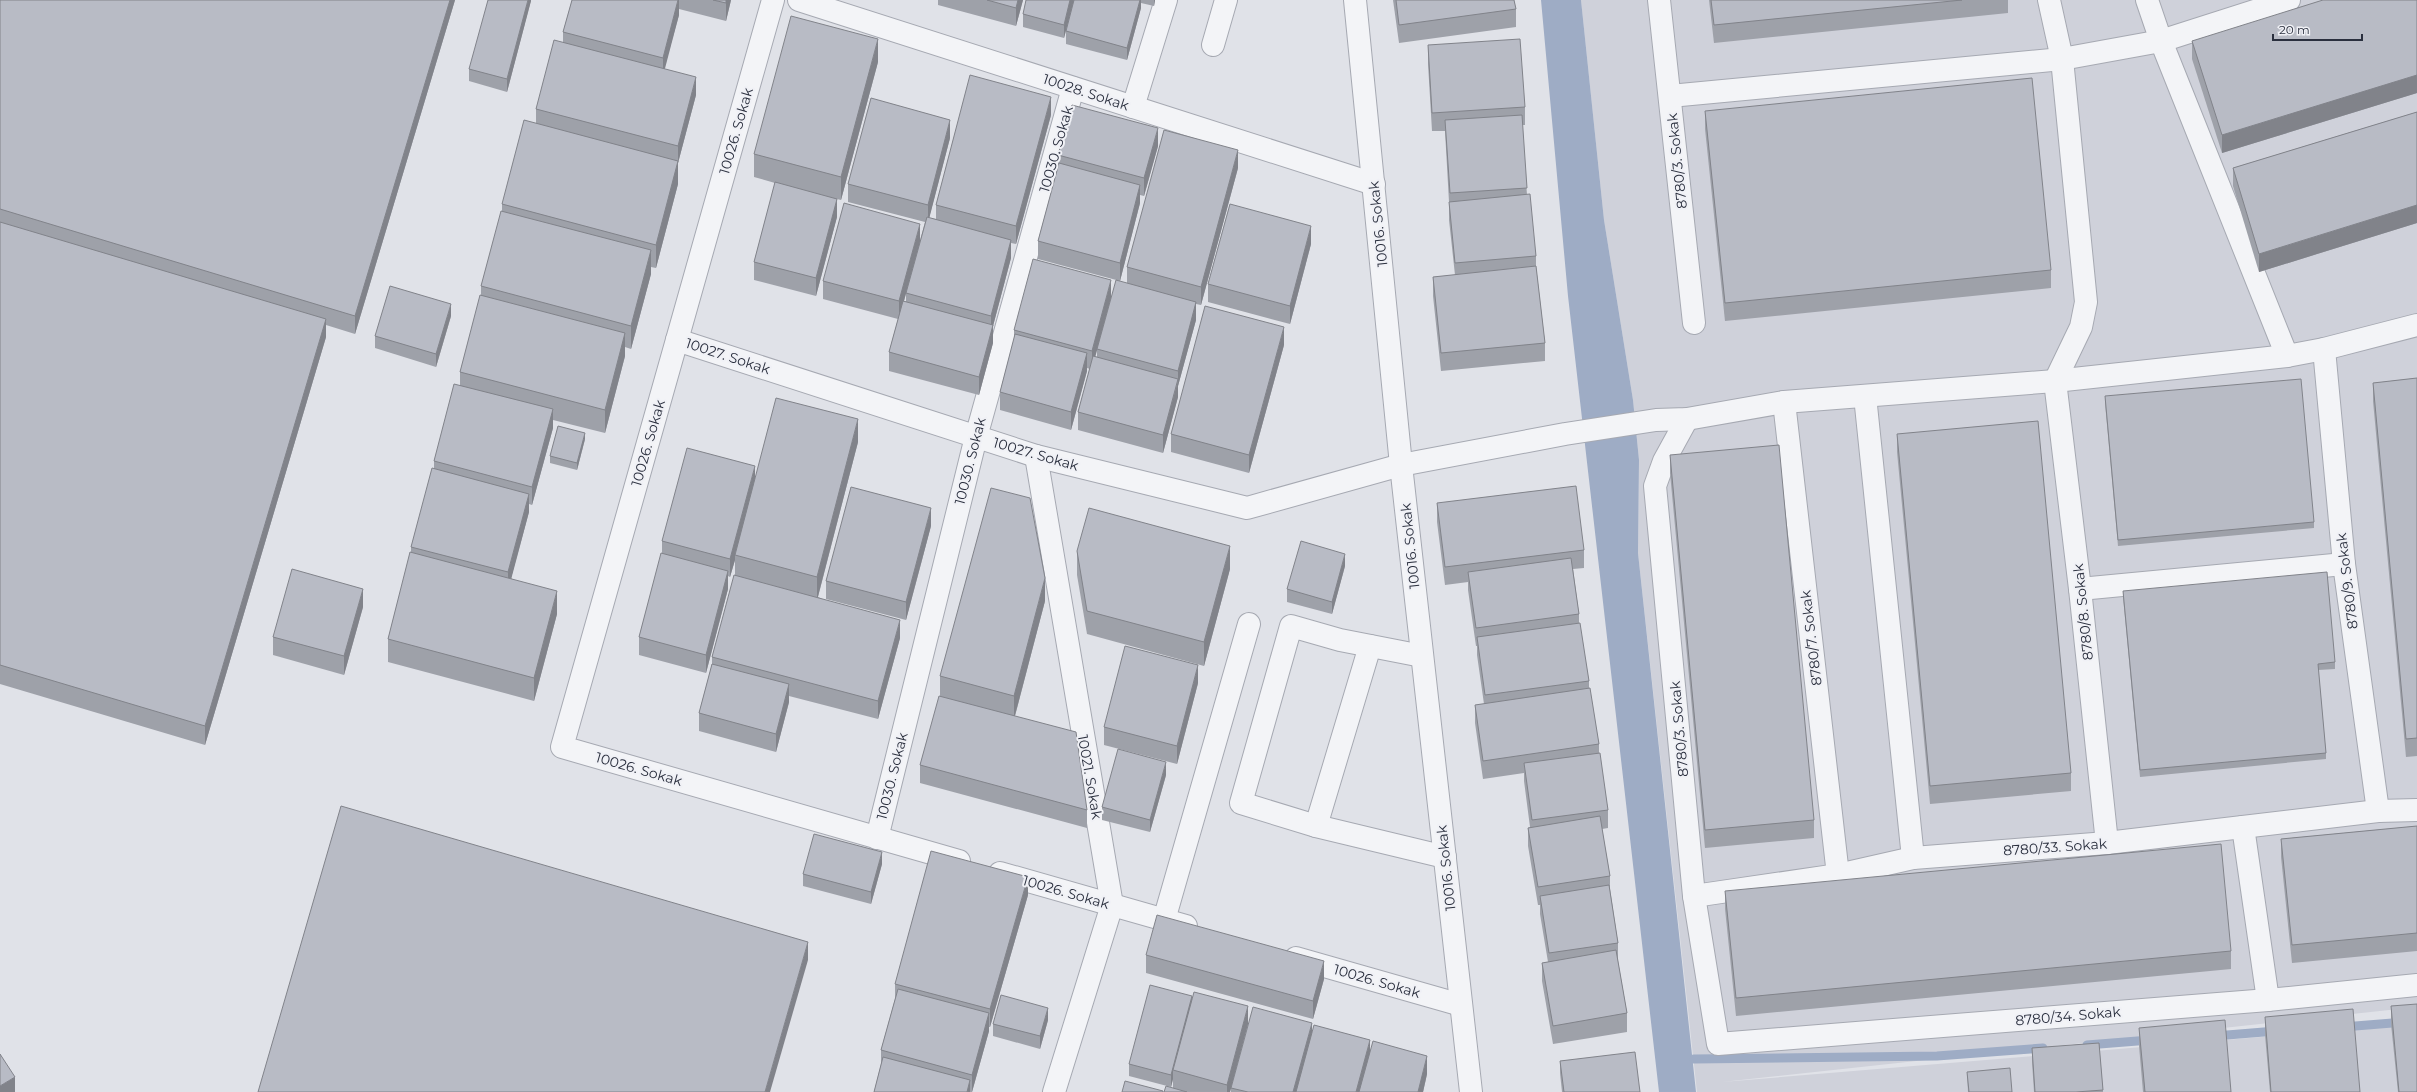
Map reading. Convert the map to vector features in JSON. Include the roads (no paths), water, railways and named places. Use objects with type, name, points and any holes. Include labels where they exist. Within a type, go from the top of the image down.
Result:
[{"type":"street","name":"10026. Sokak","points":[[773,0],[562,747],[1202,931]]},
{"type":"street","name":"10028. Sokak","points":[[799,0],[1374,184]]},
{"type":"street","points":[[1133,107],[1166,0]]},
{"type":"street","points":[[1213,45],[1226,0]]},
{"type":"street","name":"10016. Sokak","points":[[1355,0],[1401,465],[1471,1092]]},
{"type":"street","name":"8780/3. Sokak","points":[[1658,0],[1670,96],[1694,323]]},
{"type":"street","points":[[2049,0],[2062,59],[2086,302],[2081,327],[2055,381]]},
{"type":"street","points":[[2148,0],[2161,41],[2287,356]]},
{"type":"street","points":[[1670,96],[2062,59],[2161,41],[2289,0]]},
{"type":"street","name":"10030. Sokak","points":[[877,838],[976,436],[1073,88]]},
{"type":"street","points":[[2216,176],[2238,170]]},
{"type":"street","name":"10027. Sokak","points":[[678,340],[1036,456],[1246,508],[1401,465],[1565,434],[1656,420],[1687,419],[1784,402],[2055,381],[2287,356],[2324,349],[2417,325]]},
{"type":"street","name":"8780/9. Sokak","points":[[2324,349],[2344,564],[2378,811]]},
{"type":"street","name":"8780/8. Sokak","points":[[2055,381],[2080,588],[2107,843]]},
{"type":"street","points":[[1865,396],[1913,858]]},
{"type":"street","name":"8780/7. Sokak","points":[[1784,402],[1838,875]]},
{"type":"street","name":"8780/3. Sokak","points":[[1687,419],[1664,461],[1655,486],[1694,896],[1718,1044]]},
{"type":"street","name":"10021. Sokak","points":[[1036,456],[1112,905],[1054,1092]]},
{"type":"street","points":[[2080,588],[2344,564]]},
{"type":"street","points":[[1164,920],[1249,624]]},
{"type":"street","points":[[1422,656],[1370,646],[1291,626],[1241,803],[1316,826],[1444,857]]},
{"type":"street","points":[[1316,826],[1370,646]]},
{"type":"street","name":"8780/33. Sokak","points":[[1694,896],[1838,875],[1913,858],[2107,843],[2378,811],[2417,810]]},
{"type":"street","points":[[2243,827],[2268,1000]]},
{"type":"street","name":"10026. Sokak","points":[[1279,953],[1462,1006]]},
{"type":"street","name":"8780/34. Sokak","points":[[1718,1044],[2268,1000],[2417,984]]},
{"type":"water","points":[[1541,0],[1581,0],[1604,220],[1633,400],[1639,460],[1638,553],[1696,1092],[1659,1092],[1568,296]]},
{"type":"waterway","points":[[2343,1027],[2417,1021]]},
{"type":"waterway","points":[[2215,1036],[2276,1031]]},
{"type":"waterway","points":[[2087,1045],[2150,1040]]},
{"type":"waterway","points":[[1694,1059],[1937,1056],[2043,1048]]}]
